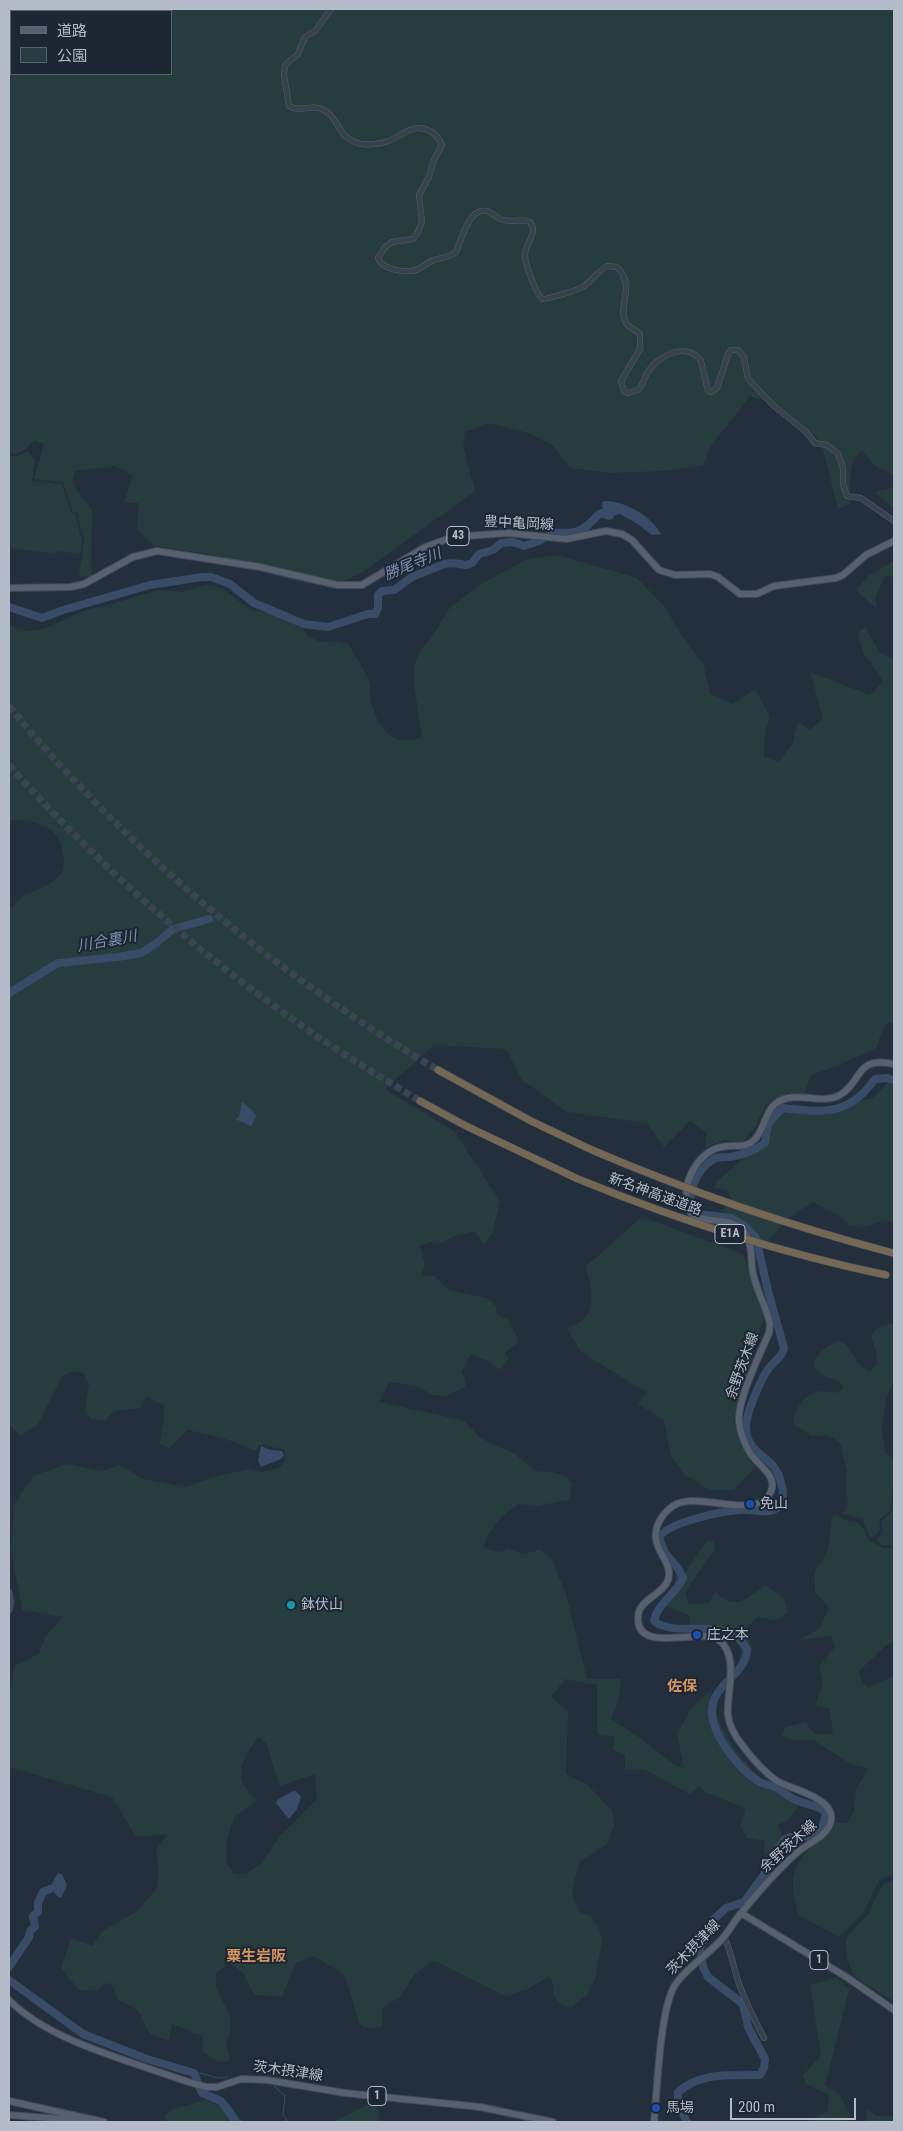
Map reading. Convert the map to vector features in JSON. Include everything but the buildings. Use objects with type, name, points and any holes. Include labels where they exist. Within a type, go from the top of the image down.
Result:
[{"type":"highway","name":"新名神高速道路","points":[[438,1070],[531,1121],[644,1172],[722,1201],[836,1238],[894,1253]]},
{"type":"highway","name":"新名神高速道路","points":[[420,1101],[481,1133],[578,1178],[666,1214],[813,1258],[894,1276]]},
{"type":"main road","name":"豊中亀岡線","points":[[9,588],[71,587],[84,584],[133,557],[157,551],[231,562],[337,585],[352,586],[362,585],[425,547],[453,537],[508,533],[566,539],[606,531],[622,534],[632,540],[659,570],[675,575],[710,574],[718,577],[740,594],[749,595],[774,586],[836,578],[843,575],[866,555],[894,541]]},
{"type":"main road","name":"余野茨木線","points":[[741,1913],[785,1863],[826,1832],[831,1815],[823,1802],[776,1780],[739,1741],[728,1716],[731,1681],[724,1645],[718,1639],[708,1635],[685,1638],[649,1636],[640,1628],[637,1620],[640,1608],[668,1580],[668,1568],[657,1546],[655,1535],[660,1520],[669,1508],[687,1500],[724,1504],[755,1504],[766,1499],[772,1485],[769,1473],[748,1450],[739,1421],[743,1398],[769,1333],[770,1324],[753,1275],[748,1238],[737,1226],[725,1220],[700,1219],[691,1214],[687,1205],[686,1192],[692,1171],[707,1153],[730,1146],[739,1147],[753,1142],[768,1112],[780,1101],[788,1098],[832,1098],[840,1095],[847,1089],[863,1068],[881,1062],[894,1064]]},
{"type":"main road","name":"茨木摂津線","points":[[654,2122],[668,2004],[674,1986],[724,1937],[741,1913]]},
{"type":"main road","name":"1","points":[[741,1913],[848,1978],[894,2010]]},
{"type":"main road","name":"茨木摂津線","points":[[9,2000],[33,2019],[69,2039],[199,2086],[217,2087],[243,2079],[267,2080],[346,2093],[480,2107],[553,2122]]},
{"type":"main road","points":[[9,2101],[102,2122]]},
{"type":"main road","points":[[9,2115],[102,2122]]},
{"type":"street","points":[[331,9],[315,31],[304,36],[298,54],[285,65],[284,75],[289,106],[296,110],[312,107],[322,109],[334,118],[339,130],[345,136],[359,144],[387,142],[414,128],[422,127],[435,134],[442,145],[432,162],[429,177],[418,195],[422,222],[418,234],[413,239],[392,242],[385,247],[378,258],[383,266],[416,270],[435,260],[451,256],[456,252],[470,220],[481,211],[486,210],[506,221],[519,220],[530,222],[533,226],[533,233],[526,247],[526,260],[536,291],[542,299],[546,300],[565,292],[580,289],[607,266],[617,268],[624,275],[626,298],[624,320],[626,324],[640,334],[642,344],[621,380],[624,391],[628,393],[638,390],[648,372],[673,352],[688,351],[701,361],[708,391],[711,392],[717,388],[728,354],[734,349],[738,350],[744,358],[748,379],[774,406],[805,431],[815,443],[827,445],[838,454],[843,468],[843,485],[847,496],[862,498],[894,521]]},
{"type":"street","points":[[724,1937],[729,1946],[730,1955],[747,2005],[764,2038]]},
{"type":"green space","points":[[9,9],[894,9],[894,475],[875,466],[862,451],[857,455],[851,468],[850,504],[838,509],[821,441],[779,406],[750,396],[711,446],[703,465],[662,471],[612,473],[570,468],[553,446],[529,433],[488,423],[465,432],[463,445],[475,491],[363,572],[341,582],[309,584],[279,577],[209,554],[155,546],[137,530],[139,503],[124,503],[133,475],[115,466],[75,471],[72,483],[92,510],[91,577],[79,576],[85,536],[81,534],[78,513],[73,512],[63,482],[34,479],[44,444],[34,440],[26,449],[16,454],[9,453]]},
{"type":"green space","points":[[28,451],[35,461],[32,481],[62,484],[71,512],[76,515],[82,537],[81,554],[55,551],[55,554],[11,548],[11,545],[9,545],[9,456],[17,456]]},
{"type":"green space","points":[[894,487],[894,509],[875,492]]},
{"type":"green space","points":[[558,555],[637,578],[666,608],[678,630],[704,666],[710,694],[733,704],[755,689],[770,717],[765,731],[764,757],[779,762],[792,744],[798,722],[810,730],[823,718],[810,672],[870,695],[883,681],[863,652],[858,633],[865,627],[880,653],[894,659],[894,1022],[887,1023],[876,1048],[842,1064],[811,1075],[803,1096],[787,1093],[766,1104],[755,1127],[743,1142],[723,1140],[705,1148],[707,1133],[690,1121],[664,1147],[647,1123],[567,1112],[522,1080],[506,1049],[434,1045],[385,1089],[454,1131],[500,1201],[492,1234],[484,1244],[475,1231],[455,1236],[440,1243],[431,1242],[420,1246],[425,1265],[421,1275],[435,1276],[448,1290],[486,1298],[496,1306],[497,1315],[509,1320],[519,1342],[505,1353],[509,1358],[500,1370],[488,1361],[471,1354],[461,1372],[465,1379],[465,1387],[445,1396],[433,1395],[416,1386],[389,1382],[380,1402],[465,1421],[480,1438],[515,1454],[535,1471],[553,1472],[565,1476],[572,1483],[569,1500],[536,1506],[518,1504],[501,1518],[492,1529],[484,1548],[500,1552],[509,1548],[522,1554],[540,1550],[551,1558],[566,1594],[587,1679],[621,1679],[619,1700],[611,1719],[643,1740],[669,1761],[684,1769],[677,1734],[693,1706],[710,1690],[723,1730],[738,1753],[765,1782],[798,1806],[790,1819],[778,1825],[782,1835],[770,1865],[764,1851],[765,1841],[747,1838],[740,1825],[746,1809],[705,1792],[699,1787],[689,1794],[644,1769],[625,1770],[625,1755],[613,1750],[615,1736],[597,1735],[597,1685],[565,1679],[551,1697],[568,1711],[566,1774],[587,1784],[612,1811],[614,1826],[607,1844],[580,1862],[573,1888],[574,1900],[577,1906],[581,1913],[591,1916],[599,1929],[602,1941],[595,1980],[587,1994],[571,2008],[565,2006],[556,1998],[552,1980],[548,1977],[526,1990],[506,1996],[434,1960],[414,1975],[400,1997],[382,2008],[382,2027],[364,2028],[359,2023],[345,1975],[314,1956],[296,1963],[282,1996],[254,1995],[244,1974],[229,1962],[216,1973],[216,1988],[230,2016],[230,2032],[226,2044],[230,2060],[222,2062],[203,2052],[202,2036],[172,2024],[169,2041],[150,2034],[138,2010],[118,2000],[111,1983],[102,1985],[98,1991],[79,1990],[61,1968],[71,1938],[92,1946],[104,1930],[138,1911],[157,1887],[159,1867],[156,1850],[168,1834],[136,1837],[112,1797],[9,1767],[9,1700],[15,1666],[39,1654],[45,1638],[62,1617],[22,1610],[11,1548],[15,1503],[33,1476],[67,1464],[102,1471],[119,1465],[144,1479],[185,1487],[221,1475],[249,1469],[261,1472],[279,1468],[284,1462],[285,1450],[263,1444],[256,1451],[223,1438],[188,1430],[169,1448],[159,1444],[164,1422],[164,1406],[147,1396],[140,1408],[114,1411],[104,1421],[91,1419],[85,1410],[89,1384],[84,1374],[77,1371],[69,1372],[62,1377],[38,1424],[20,1436],[9,1423],[9,909],[24,896],[48,885],[56,879],[62,872],[64,861],[60,842],[50,829],[27,821],[9,820],[9,625],[28,631],[43,629],[86,610],[158,590],[183,592],[213,585],[226,591],[245,606],[255,611],[271,613],[292,622],[302,628],[308,636],[320,642],[335,641],[348,644],[368,678],[371,701],[382,728],[395,738],[411,740],[422,737],[414,685],[415,664],[420,651],[435,632],[449,609],[476,587],[525,560]],"holes":[[[258,1737],[267,1744],[279,1786],[315,1774],[317,1799],[280,1836],[261,1864],[245,1874],[234,1873],[227,1863],[226,1844],[234,1817],[257,1800],[244,1784],[241,1777],[241,1769],[247,1754]]]},
{"type":"green space","points":[[894,561],[894,577],[886,575],[875,597],[877,609],[856,590],[868,576]]},
{"type":"green space","points":[[889,1081],[894,1084],[894,1221],[880,1222],[863,1227],[850,1226],[839,1216],[813,1202],[788,1218],[763,1247],[760,1248],[758,1240],[746,1223],[734,1216],[719,1211],[725,1208],[732,1199],[726,1190],[714,1188],[716,1183],[760,1142],[770,1124],[784,1111],[847,1105],[873,1098]]},
{"type":"green space","points":[[642,1217],[743,1254],[764,1317],[735,1412],[734,1425],[755,1467],[734,1490],[710,1490],[685,1475],[671,1456],[664,1420],[638,1404],[646,1392],[581,1352],[567,1329],[584,1319],[590,1307],[591,1293],[586,1266]]},
{"type":"green space","points":[[894,1324],[894,1380],[886,1399],[882,1429],[885,1452],[894,1459],[892,1498],[890,1511],[879,1520],[880,1530],[874,1537],[870,1538],[862,1518],[842,1514],[847,1508],[848,1501],[846,1491],[847,1470],[841,1445],[834,1438],[826,1435],[811,1436],[793,1423],[799,1406],[806,1397],[823,1391],[839,1392],[843,1388],[839,1382],[823,1375],[816,1368],[814,1363],[819,1353],[839,1341],[848,1347],[865,1369],[870,1371],[877,1364],[876,1351],[871,1337],[875,1330],[880,1327]]},
{"type":"green space","points":[[894,1494],[894,1546],[882,1545],[877,1540],[883,1529],[881,1522],[892,1511]]},
{"type":"green space","points":[[836,1514],[847,1521],[856,1522],[862,1527],[869,1540],[883,1548],[891,1547],[894,1549],[894,1640],[859,1671],[861,1681],[868,1688],[894,1676],[894,1874],[879,1880],[864,1912],[839,1937],[798,1915],[793,1879],[795,1870],[804,1855],[835,1823],[846,1823],[854,1812],[856,1789],[868,1769],[851,1764],[813,1740],[794,1741],[782,1735],[786,1727],[806,1722],[814,1734],[833,1734],[830,1709],[815,1705],[823,1685],[819,1667],[835,1647],[831,1636],[799,1640],[819,1629],[829,1609],[815,1591],[815,1572],[828,1550],[832,1518]]},
{"type":"green space","points":[[707,1540],[713,1541],[715,1549],[685,1592],[689,1604],[709,1603],[715,1592],[729,1601],[740,1601],[746,1599],[765,1585],[783,1597],[788,1613],[776,1620],[758,1617],[744,1629],[753,1648],[744,1667],[736,1666],[741,1655],[739,1636],[713,1630],[691,1629],[689,1615],[665,1605],[663,1599],[675,1583],[677,1571],[685,1573]]},
{"type":"green space","points":[[894,1880],[894,2002],[853,1975],[847,1958],[846,1941],[850,1933],[868,1915],[882,1885]]},
{"type":"green space","points":[[836,1977],[849,1989],[825,2085],[840,2095],[850,2115],[846,2122],[807,2122],[828,2111],[829,2095],[806,2084],[803,2075],[821,2055],[810,1985]]},
{"type":"green space","points":[[207,2100],[221,2107],[230,2122],[167,2122],[165,2116],[172,2109]]},
{"type":"green space","points":[[374,2102],[380,2115],[378,2122],[333,2122]]},
{"type":"green space","points":[[868,2109],[876,2116],[894,2116],[894,2122],[866,2122]]},
{"type":"water","points":[[602,502],[622,504],[638,511],[657,527],[661,534],[652,535],[620,514],[607,517],[603,513]]},
{"type":"water","points":[[242,1102],[256,1116],[251,1126],[235,1119],[239,1117]]},
{"type":"water","points":[[261,1446],[270,1450],[282,1451],[284,1456],[261,1467],[258,1461]]},
{"type":"water","points":[[296,1791],[301,1797],[297,1809],[289,1819],[276,1803],[277,1800]]},
{"type":"water","points":[[58,1873],[62,1874],[67,1885],[61,1898],[50,1887]]},
{"type":"waterway","name":"勝尾寺川","points":[[9,607],[42,618],[63,610],[150,585],[211,577],[230,584],[254,603],[304,624],[328,627],[368,614],[375,614],[378,608],[378,595],[382,591],[394,590],[412,577],[444,564],[466,565],[472,563],[479,554],[493,550],[501,543],[513,542],[524,546],[539,541],[552,533],[571,533],[580,530],[601,513],[610,516]]},
{"type":"waterway","name":"川合裏川","points":[[9,993],[58,963],[141,953],[173,929],[209,919]]},
{"type":"waterway","points":[[687,2122],[678,2105],[678,2092],[696,2081],[706,2078],[760,2075],[764,2068],[765,2059],[748,2027],[743,2004],[708,1977],[703,1967],[700,1948],[712,1921],[726,1908],[744,1902],[773,1862],[784,1840],[790,1837],[804,1837],[816,1832],[823,1826],[826,1813],[817,1807],[795,1800],[777,1788],[760,1782],[751,1776],[728,1751],[717,1731],[713,1721],[713,1702],[717,1694],[745,1660],[747,1651],[740,1640],[730,1633],[718,1630],[676,1628],[664,1626],[654,1621],[659,1609],[683,1578],[678,1568],[665,1553],[659,1538],[664,1533],[672,1527],[683,1523],[721,1513],[743,1510],[773,1510],[780,1504],[783,1495],[782,1485],[776,1470],[770,1462],[752,1447],[746,1428],[748,1415],[758,1388],[766,1373],[780,1357],[784,1348],[756,1238],[746,1227],[731,1218],[698,1214],[693,1207],[691,1192],[697,1177],[714,1159],[744,1154],[765,1143],[768,1124],[782,1108],[822,1111],[834,1109],[845,1106],[855,1100],[875,1079],[887,1078],[894,1080]]},
{"type":"waterway","points":[[9,1593],[9,1609]]},
{"type":"waterway","points":[[9,1967],[29,1937],[30,1931],[35,1927],[33,1916],[38,1912],[38,1903],[43,1892],[50,1889]]},
{"type":"waterway","points":[[9,1980],[83,2034],[147,2059],[194,2073],[202,2093],[221,2101],[236,2122]]},
{"type":"waterway","points":[[194,2073],[218,2078],[228,2077]]},
{"type":"waterway","points":[[272,2084],[285,2096],[283,2115],[288,2122]]},
{"type":"waterway","points":[[228,2104],[242,2122]]},
{"type":"tunnel","points":[[9,706],[55,760],[104,811],[154,860],[207,907],[319,993],[378,1033],[438,1070]]},
{"type":"tunnel","points":[[9,765],[77,838],[187,938],[225,969],[305,1028],[420,1101]]},
{"type":"place","name":"免山","points":[[750,1504]]},
{"type":"place","name":"鉢伏山","points":[[291,1605]]},
{"type":"place","name":"庄之本","points":[[697,1635]]},
{"type":"place","name":"馬場","points":[[656,2108]]},
{"type":"district","name":"佐保","points":[[682,1687]]},
{"type":"district","name":"粟生岩阪","points":[[256,1957]]}]
